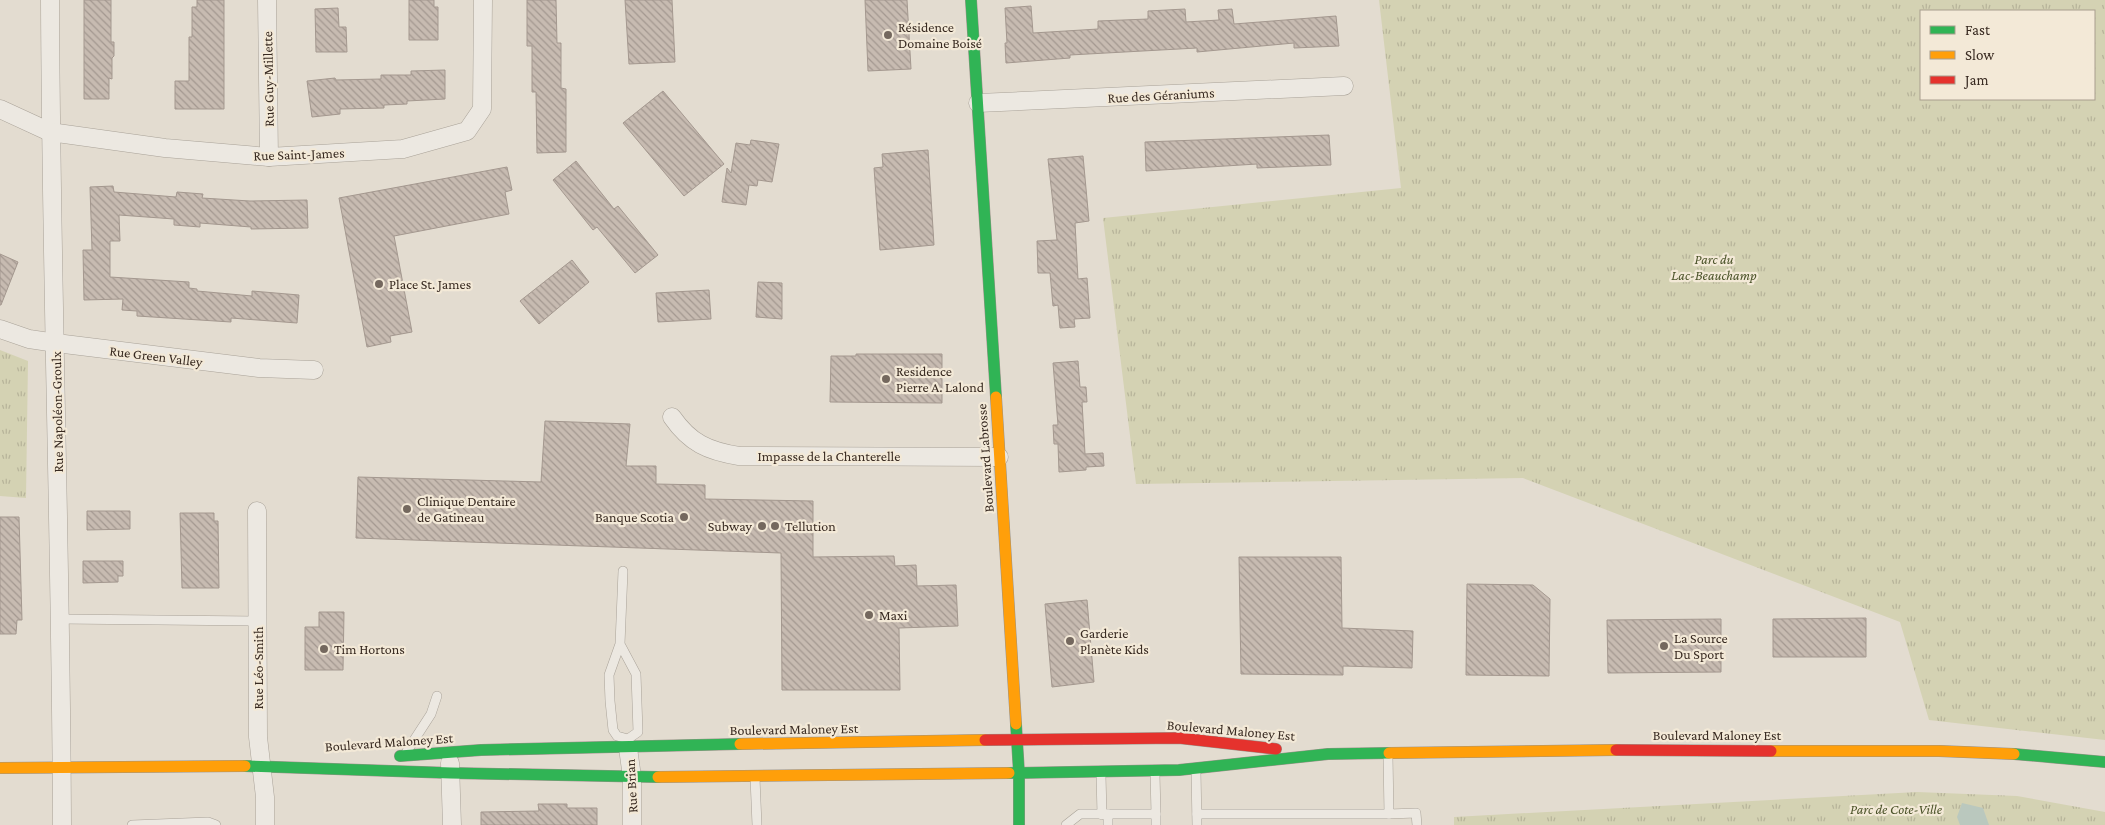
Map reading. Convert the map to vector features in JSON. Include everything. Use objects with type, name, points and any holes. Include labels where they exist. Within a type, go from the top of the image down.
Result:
[{"type":"main road","name":"Boulevard Labrosse","points":[[971,0],[1019,773],[1019,825]]},
{"type":"main road","name":"Boulevard Maloney Est","points":[[385,757],[628,743],[1180,738],[1328,754]]},
{"type":"main road","name":"Boulevard Maloney Est","points":[[0,768],[261,766],[632,777],[1019,773],[1154,771],[1328,754],[1583,750],[1835,750],[2024,754],[2105,762]]},
{"type":"main road","name":"Boulevard Maloney Est","points":[[261,766],[366,759]]},
{"type":"street","name":"Rue Napoléon-Groulx","points":[[50,0],[50,132],[56,343],[62,825]]},
{"type":"street","name":"Rue Guy-Millette","points":[[267,0],[269,157]]},
{"type":"street","name":"Rue Saint-James","points":[[0,109],[50,132],[165,148],[269,157],[403,149],[467,131],[482,109],[483,0]]},
{"type":"street","name":"Rue des Géraniums","points":[[978,104],[1344,86]]},
{"type":"street","name":"Rue Green Valley","points":[[0,328],[29,339],[56,343],[259,368],[314,370]]},
{"type":"street","name":"Impasse de la Chanterelle","points":[[672,416],[691,439],[718,453],[739,456],[1000,457]]},
{"type":"street","name":"Rue Léo-Smith","points":[[257,511],[258,737],[266,807],[265,825]]},
{"type":"street","name":"Rue Brian","points":[[628,743],[632,777],[632,825]]},
{"type":"street","points":[[450,753],[452,825]]},
{"type":"lane","points":[[620,644],[636,674],[638,732],[628,743],[613,730],[609,675],[620,644],[623,571]]},
{"type":"lane","points":[[60,619],[257,621]]},
{"type":"lane","points":[[404,756],[431,714],[437,696]]},
{"type":"lane","points":[[1388,753],[1389,814]]},
{"type":"lane","points":[[1196,768],[1197,825]]},
{"type":"lane","points":[[1101,771],[1105,814],[1108,825]]},
{"type":"lane","points":[[1154,771],[1156,825]]},
{"type":"lane","points":[[755,776],[757,825]]},
{"type":"lane","points":[[1197,814],[1416,813],[1417,825]]},
{"type":"lane","points":[[1066,825],[1080,814],[1156,814]]},
{"type":"lane","points":[[1088,814],[1088,825]]},
{"type":"lane","points":[[1127,814],[1127,825]]},
{"type":"lane","points":[[132,825],[208,822],[216,825]]},
{"type":"green space","name":"Parc du Lac-Beauchamp","points":[[1379,0],[2105,0],[2105,740],[1929,720],[1900,622],[1523,478],[1136,484],[1103,218],[1401,188]]},
{"type":"green space","points":[[0,350],[28,361],[26,498],[0,496]]},
{"type":"green space","name":"Parc de Cote-Ville","points":[[1917,792],[2017,796],[2105,812],[2105,825],[1454,825],[1454,817]]},
{"type":"shaded area","points":[[1962,803],[1983,808],[1989,825],[1960,825],[1957,817]]},
{"type":"building","points":[[84,0],[111,0],[111,42],[114,42],[114,56],[112,58],[112,79],[109,78],[109,99],[84,99]]},
{"type":"building","points":[[197,0],[224,0],[224,109],[175,109],[175,81],[189,81],[189,37],[192,37],[192,7],[197,7]]},
{"type":"building","points":[[409,0],[434,0],[434,7],[438,7],[438,40],[409,40]]},
{"type":"building","points":[[527,0],[556,0],[557,43],[561,43],[561,88],[566,89],[566,152],[537,153],[536,92],[532,92],[532,46],[527,46]]},
{"type":"building","points":[[625,0],[672,0],[675,62],[629,64]]},
{"type":"building","name":"Résidence Domaine Boisé","points":[[865,0],[907,0],[911,69],[868,71]]},
{"type":"building","points":[[1031,6],[1033,33],[1098,29],[1098,21],[1148,19],[1148,11],[1185,9],[1186,22],[1219,20],[1218,10],[1232,9],[1234,24],[1336,16],[1339,46],[1294,48],[1294,43],[1197,52],[1197,48],[1070,55],[1070,58],[1006,63],[1005,8]]},
{"type":"building","points":[[338,8],[339,27],[346,27],[347,52],[316,52],[315,9]]},
{"type":"building","points":[[445,70],[445,99],[407,101],[407,104],[384,105],[384,108],[340,109],[340,114],[312,117],[307,81],[335,78],[336,80],[381,79],[381,75],[411,75],[411,71]]},
{"type":"building","points":[[663,91],[724,164],[684,196],[623,123]]},
{"type":"building","points":[[1329,135],[1331,165],[1257,168],[1257,164],[1146,171],[1145,142]]},
{"type":"building","points":[[751,140],[779,144],[772,182],[758,180],[757,186],[749,185],[746,205],[722,202],[727,168],[731,173],[736,143],[750,145]]},
{"type":"building","points":[[928,150],[934,245],[880,250],[874,168],[883,167],[882,154]]},
{"type":"building","points":[[1083,156],[1089,221],[1075,223],[1078,279],[1087,278],[1090,318],[1074,319],[1075,327],[1060,328],[1058,305],[1053,306],[1050,273],[1038,273],[1037,241],[1057,240],[1048,159]]},
{"type":"building","points":[[576,161],[614,209],[618,206],[658,255],[635,273],[597,227],[593,230],[553,180]]},
{"type":"building","name":"Place St. James","points":[[507,167],[512,190],[505,192],[509,214],[394,236],[412,332],[390,336],[391,342],[367,347],[339,198]]},
{"type":"building","points":[[113,186],[114,192],[176,197],[177,192],[203,194],[202,198],[250,201],[307,200],[308,228],[251,229],[251,227],[200,223],[200,227],[174,225],[174,219],[119,215],[120,241],[110,241],[110,277],[189,282],[189,288],[197,289],[197,291],[252,296],[252,291],[299,295],[297,323],[231,318],[231,322],[137,316],[137,311],[122,310],[123,299],[84,300],[83,250],[92,250],[90,187]]},
{"type":"building","points":[[0,254],[18,262],[1,305],[0,305]]},
{"type":"building","points":[[572,260],[589,282],[539,324],[520,301]]},
{"type":"building","points":[[758,282],[782,283],[782,319],[756,317]]},
{"type":"building","points":[[709,290],[711,319],[658,322],[656,293]]},
{"type":"building","name":"Residence Pierre A. Lalond","points":[[856,354],[942,354],[942,403],[830,402],[831,356],[856,356]]},
{"type":"building","points":[[1078,361],[1080,387],[1086,387],[1087,402],[1082,402],[1085,454],[1103,453],[1104,466],[1086,467],[1086,470],[1059,472],[1058,444],[1054,444],[1053,425],[1058,425],[1053,363]]},
{"type":"building","points":[[545,421],[630,424],[626,466],[656,466],[656,484],[705,485],[705,499],[813,501],[813,557],[894,556],[895,566],[916,565],[917,586],[956,585],[958,626],[899,628],[900,690],[782,690],[781,553],[356,538],[358,477],[541,482]]},
{"type":"building","points":[[87,511],[130,511],[130,529],[87,530]]},
{"type":"building","points":[[180,513],[214,513],[214,521],[218,521],[219,588],[182,588]]},
{"type":"building","points":[[0,517],[19,517],[22,620],[17,620],[16,634],[0,634]]},
{"type":"building","points":[[1239,557],[1341,557],[1342,628],[1413,631],[1412,668],[1343,666],[1343,675],[1241,674]]},
{"type":"building","points":[[83,561],[123,561],[123,576],[118,576],[118,582],[83,583]]},
{"type":"building","points":[[1467,584],[1533,585],[1550,599],[1549,676],[1466,675]]},
{"type":"building","points":[[1087,600],[1094,682],[1052,687],[1045,604]]},
{"type":"building","name":"Tim Hortons","points":[[319,612],[344,612],[343,670],[305,670],[305,627],[319,627]]},
{"type":"building","points":[[1866,618],[1866,657],[1773,657],[1773,619]]},
{"type":"building","name":"La Source Du Sport","points":[[1721,619],[1721,672],[1608,673],[1607,620]]},
{"type":"building","points":[[538,804],[567,804],[567,808],[597,808],[597,825],[481,825],[481,812],[539,811]]},
{"type":"traffic: fast","points":[[971,0],[996,397]]},
{"type":"traffic: fast","points":[[1016,724],[1019,773],[1019,825]]},
{"type":"traffic: fast","points":[[400,756],[481,750],[740,744]]},
{"type":"traffic: fast","points":[[1009,773],[1179,770],[1328,754],[1389,753]]},
{"type":"traffic: fast","points":[[2014,754],[2105,762]]},
{"type":"traffic: fast","points":[[245,766],[451,773],[658,777]]},
{"type":"traffic: slow","points":[[996,397],[1016,724]]},
{"type":"traffic: slow","points":[[740,744],[985,740]]},
{"type":"traffic: slow","points":[[1389,753],[1616,750]]},
{"type":"traffic: slow","points":[[1771,751],[1939,751],[2014,754]]},
{"type":"traffic: slow","points":[[0,768],[245,766]]},
{"type":"traffic: slow","points":[[658,777],[1009,773]]},
{"type":"traffic: jam","points":[[985,740],[1179,738],[1276,749]]},
{"type":"traffic: jam","points":[[1616,750],[1771,751]]},
{"type":"place","name":"Résidence Domaine Boisé","points":[[888,35]]},
{"type":"place","name":"Place St. James","points":[[379,284]]},
{"type":"place","name":"Residence Pierre A. Lalond","points":[[886,379]]},
{"type":"place","name":"Clinique Dentaire de Gatineau","points":[[407,509]]},
{"type":"place","name":"Banque Scotia","points":[[684,517]]},
{"type":"place","name":"Subway","points":[[762,526]]},
{"type":"place","name":"Tellution","points":[[775,526]]},
{"type":"place","name":"Maxi","points":[[869,615]]},
{"type":"place","name":"Garderie Planète Kids","points":[[1070,641]]},
{"type":"place","name":"La Source Du Sport","points":[[1664,646]]},
{"type":"place","name":"Tim Hortons","points":[[324,649]]}]
